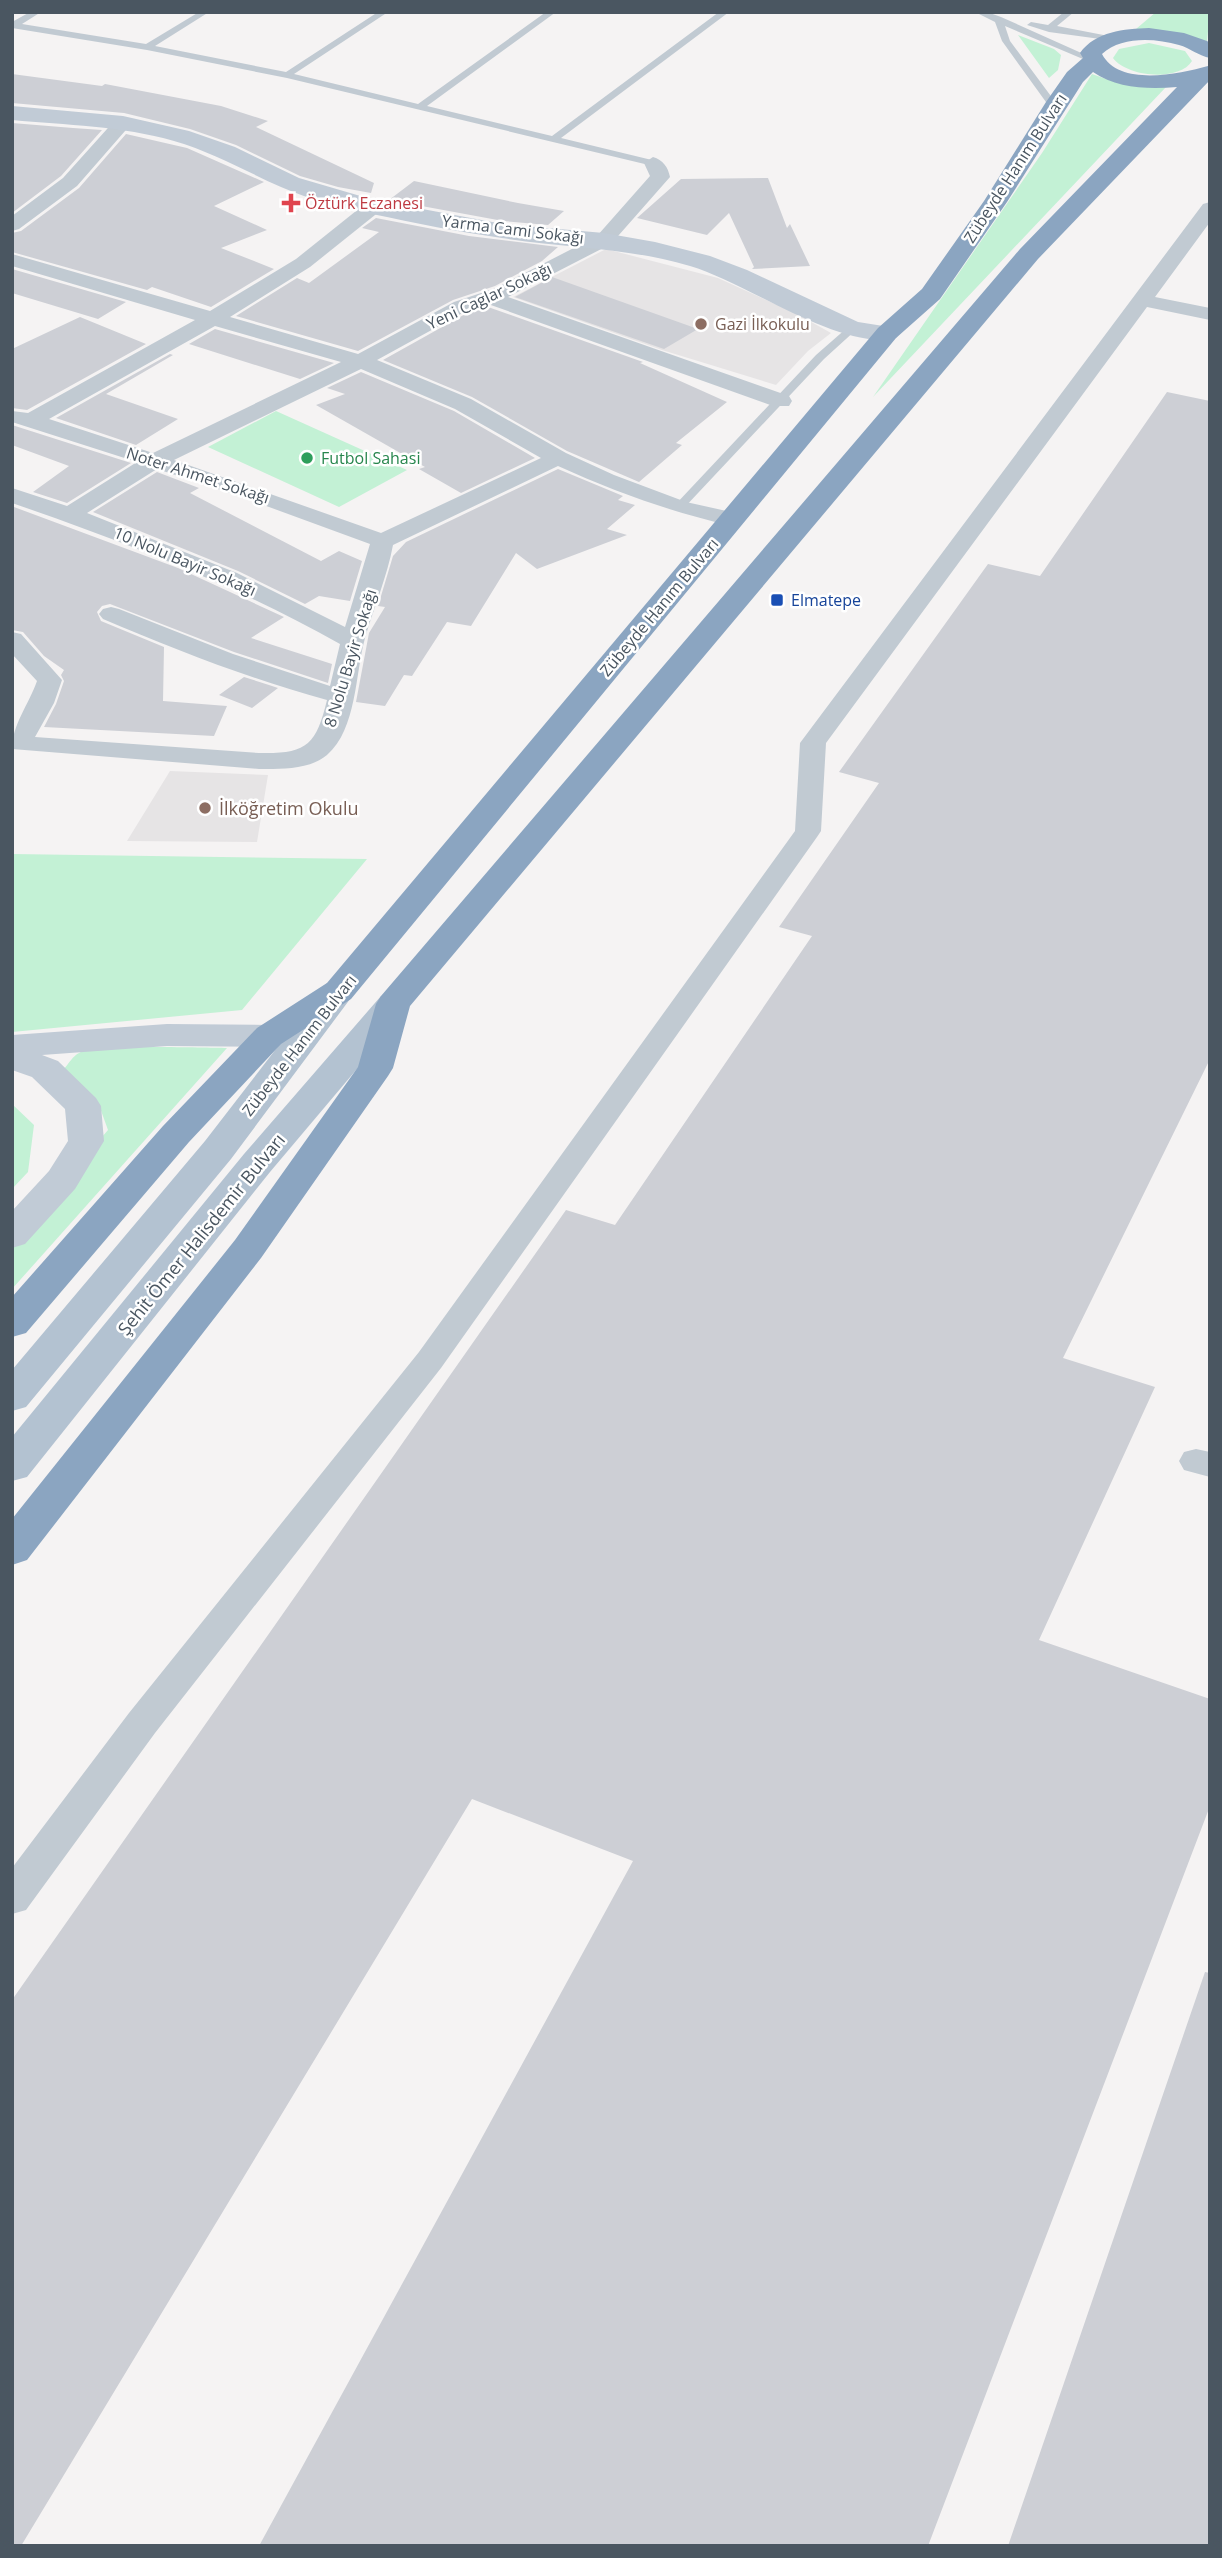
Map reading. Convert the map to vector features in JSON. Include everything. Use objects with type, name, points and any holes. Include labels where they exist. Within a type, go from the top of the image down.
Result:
[{"type":"highway","name":"Zübeyde Hanım Bulvarı","points":[[339,991],[887,333],[931,294],[995,202],[1054,107],[1075,77],[1093,60],[1091,53],[1095,47],[1115,38],[1140,12]]},
{"type":"highway","points":[[1115,38],[1133,35],[1174,37],[1193,42],[1210,52]]},
{"type":"highway","points":[[1093,60],[1110,74],[1145,82],[1182,81],[1204,75]]},
{"type":"highway","points":[[12,1549],[248,1249],[375,1068],[393,1004],[1029,254],[1204,75]]},
{"type":"highway","points":[[12,1323],[176,1133],[269,1036],[339,991]]},
{"type":"main road","name":"Zübeyde Hanım Bulvarı","points":[[12,1397],[218,1150],[339,991]]},
{"type":"main road","name":"Şehit Ömer Halisdemir Bulvarı","points":[[12,1466],[257,1163],[393,1004]]},
{"type":"street","name":"Yarma Cami Sokağı","points":[[14,115],[123,124],[181,136],[227,152],[291,183],[373,207],[503,231],[604,240],[701,261],[738,275],[852,329],[887,333]]},
{"type":"street","points":[[12,225],[69,182],[123,124]]},
{"type":"street","name":"Yeni Caglar Sokağı","points":[[70,514],[154,461],[360,362],[461,306],[488,297],[604,240],[660,177],[659,170],[653,163]]},
{"type":"street","points":[[21,417],[212,319],[303,263],[373,207]]},
{"type":"street","points":[[12,1898],[142,1723],[430,1360],[808,831],[813,743],[1210,208]]},
{"type":"street","points":[[12,260],[360,362],[464,404],[558,458],[606,480],[679,507],[732,519]]},
{"type":"street","points":[[488,297],[780,401]]},
{"type":"street","points":[[1141,300],[1210,314]]},
{"type":"street","name":"Noter Ahmet Sokağı","points":[[21,417],[305,511],[382,541]]},
{"type":"street","points":[[382,541],[558,458]]},
{"type":"street","name":"10 Nolu Bayir Sokağı","points":[[12,495],[70,514],[205,567],[295,607],[352,641]]},
{"type":"street","name":"8 Nolu Bayir Sokağı","points":[[12,639],[50,680],[42,703],[15,748],[294,761],[313,753],[325,743],[340,696],[352,641],[379,566],[382,541]]},
{"type":"street","points":[[111,614],[209,656],[269,677],[340,696]]},
{"type":"street","points":[[12,1046],[167,1035],[269,1036]]},
{"type":"street","points":[[12,1057],[45,1069],[83,1106],[86,1141],[62,1180],[12,1235]]},
{"type":"lane","points":[[13,25],[37,12]]},
{"type":"lane","points":[[146,47],[205,12]]},
{"type":"lane","points":[[286,75],[384,12]]},
{"type":"lane","points":[[421,106],[552,12]]},
{"type":"lane","points":[[555,138],[725,12]]},
{"type":"lane","points":[[979,12],[1093,60]]},
{"type":"lane","points":[[1049,29],[1070,12]]},
{"type":"lane","points":[[998,19],[1115,38]]},
{"type":"lane","points":[[998,19],[1006,41],[1054,107]]},
{"type":"lane","points":[[13,25],[146,47],[286,75],[653,163]]},
{"type":"lane","points":[[679,507],[820,357],[852,329]]},
{"type":"shaded area","name":"Gazi İlkokulu","points":[[606,249],[718,278],[797,314],[831,333],[808,351],[776,385],[662,350],[513,297]]},
{"type":"shaded area","name":"İlköğretim Okulu","points":[[170,771],[268,775],[257,842],[127,841]]},
{"type":"green space","points":[[1156,12],[1210,12],[1207,41],[1136,29]]},
{"type":"green space","points":[[1018,35],[1054,49],[1061,55],[1058,70],[1049,78]]},
{"type":"green space","points":[[1149,43],[1185,51],[1192,61],[1176,72],[1153,75],[1129,69],[1113,58],[1119,49]]},
{"type":"green space","points":[[1092,74],[1109,80],[1166,87],[873,397],[1042,153]]},
{"type":"green space","name":"Futbol Sahasi","points":[[276,411],[407,470],[339,507],[208,447]]},
{"type":"green space","points":[[12,854],[367,859],[242,1010],[12,1032]]},
{"type":"green space","points":[[105,1048],[227,1048],[12,1289],[12,1242],[108,1130],[99,1105],[64,1069],[73,1058],[79,1053]]},
{"type":"green space","points":[[12,1104],[34,1125],[28,1172],[12,1189]]},
{"type":"building","points":[[12,74],[102,86],[105,84],[221,106],[268,121],[256,127],[374,183],[371,193],[300,176],[236,145],[190,129],[124,113],[12,103]]},
{"type":"building","points":[[12,123],[102,130],[61,176],[12,213]]},
{"type":"building","points":[[126,134],[187,148],[264,182],[214,206],[267,230],[221,248],[274,269],[211,307],[152,287],[147,290],[12,252],[12,233],[21,231],[79,188]]},
{"type":"building","points":[[768,178],[787,228],[790,224],[810,266],[752,269],[754,267],[729,213],[707,235],[637,218],[681,179]]},
{"type":"building","points":[[414,181],[564,211],[548,225],[503,221],[389,200]]},
{"type":"building","points":[[376,218],[469,236],[558,247],[542,261],[495,286],[453,300],[358,351],[236,316],[297,278],[309,283],[379,232],[362,228]]},
{"type":"building","points":[[12,269],[126,302],[98,319],[12,293]]},
{"type":"building","points":[[552,277],[698,329],[664,349],[515,297]]},
{"type":"building","points":[[488,307],[643,362],[640,363],[727,402],[676,443],[682,445],[639,482],[567,451],[472,397],[383,360],[469,312]]},
{"type":"building","points":[[80,317],[146,344],[27,410],[12,408],[12,349]]},
{"type":"building","points":[[215,329],[334,363],[300,379],[189,344]]},
{"type":"building","points":[[170,354],[173,355],[106,394],[178,419],[136,445],[56,418]]},
{"type":"building","points":[[361,372],[454,411],[535,458],[461,493],[419,469],[425,467],[316,405],[345,394],[327,388]]},
{"type":"building","points":[[1167,392],[1210,401],[1210,1059],[1063,1358],[1155,1387],[1039,1640],[1210,1699],[1210,1806],[928,2546],[259,2546],[633,1861],[472,1799],[21,2546],[12,2546],[12,2000],[566,1210],[615,1225],[812,936],[779,927],[879,783],[839,772],[988,564],[1040,576]]},
{"type":"building","points":[[12,425],[131,463],[67,503],[33,492],[69,466],[12,445]]},
{"type":"building","points":[[558,469],[623,496],[618,500],[635,505],[607,529],[627,535],[537,569],[516,553],[471,626],[447,622],[412,676],[404,675],[385,706],[356,702],[369,633],[385,607],[378,606],[393,556],[406,542]]},
{"type":"building","points":[[157,472],[199,488],[190,493],[321,561],[339,551],[362,561],[350,601],[319,596],[305,604],[238,571],[93,512]]},
{"type":"building","points":[[14,507],[178,568],[284,617],[251,638],[332,664],[328,683],[234,652],[110,604],[102,606],[97,612],[101,621],[164,647],[163,701],[227,706],[214,736],[44,727],[56,704],[64,681],[61,675],[64,670],[44,656],[23,632],[12,630]]},
{"type":"building","points":[[244,677],[278,688],[252,708],[219,695]]},
{"type":"building","points":[[1205,1972],[1210,1973],[1210,2546],[1008,2546]]},
{"type":"place","name":"Öztürk Eczanesi","points":[[291,203]]},
{"type":"place","name":"Gazi İlkokulu","points":[[701,324]]},
{"type":"place","name":"Futbol Sahasi","points":[[307,458]]},
{"type":"place","name":"Elmatepe","points":[[777,600]]},
{"type":"place","name":"İlköğretim Okulu","points":[[205,808]]}]
